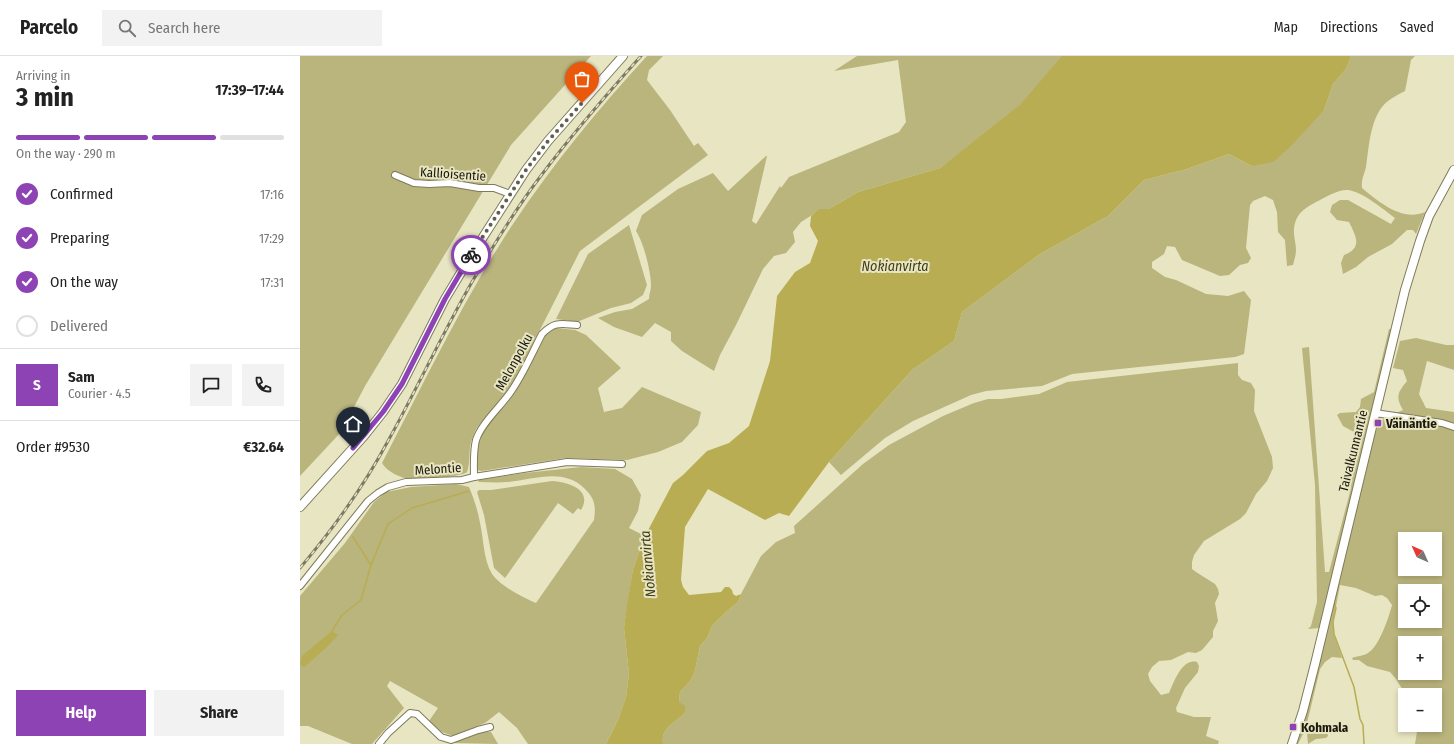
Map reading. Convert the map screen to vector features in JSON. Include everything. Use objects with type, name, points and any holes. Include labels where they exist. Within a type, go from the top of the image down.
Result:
[{"type":"street","points":[[300,508],[364,436],[383,412],[402,384],[445,299],[510,194],[548,141],[623,56]]},
{"type":"street","name":"Taivalkunnantie","points":[[1292,744],[1303,711],[1315,664],[1405,290],[1420,241],[1430,216],[1454,170]]},
{"type":"street","name":"Kallioisentie","points":[[395,175],[414,183],[450,184],[479,188],[494,188],[510,194]]},
{"type":"street","name":"Melonpolku","points":[[474,477],[474,448],[476,438],[517,382],[542,334],[547,328],[556,324],[577,326]]},
{"type":"street","points":[[1375,414],[1442,423],[1454,428]]},
{"type":"street","name":"Melontie","points":[[300,586],[368,501],[378,493],[388,488],[406,482],[462,480],[567,462],[622,464]]},
{"type":"street","points":[[380,744],[388,732],[410,713],[417,714],[442,737],[451,740],[490,727]]},
{"type":"shaded area","points":[[300,56],[591,56],[511,145],[365,386],[341,432],[300,476]]},
{"type":"shaded area","points":[[647,56],[663,56],[649,70],[647,80],[670,110],[694,146],[698,143],[708,155],[580,251],[510,389],[475,431],[470,444],[467,472],[450,477],[412,480],[403,478],[391,472],[382,463],[444,342],[477,282],[513,224],[560,158],[611,96]]},
{"type":"shaded area","points":[[857,56],[1065,56],[1026,102],[940,168],[858,192],[829,209],[820,210],[801,222],[793,232],[795,242],[786,253],[774,256],[763,269],[720,355],[714,371],[682,351],[671,341],[671,332],[655,323],[642,337],[614,327],[598,318],[615,312],[632,309],[649,299],[651,280],[642,243],[636,231],[642,215],[678,189],[713,173],[728,191],[767,156],[752,221],[756,224],[780,186],[781,188],[789,177],[899,132],[906,122],[898,60],[834,71]]},
{"type":"shaded area","points":[[1351,56],[1415,56],[1411,60],[1405,91],[1390,100],[1377,114],[1371,132],[1366,167],[1362,180],[1362,188],[1391,209],[1408,214],[1425,212],[1416,234],[1413,230],[1407,230],[1392,244],[1368,257],[1356,267],[1343,274],[1341,263],[1344,255],[1354,249],[1356,245],[1356,237],[1349,222],[1337,220],[1330,212],[1332,205],[1340,200],[1348,200],[1391,224],[1395,218],[1373,201],[1354,191],[1344,190],[1332,194],[1313,204],[1303,210],[1298,216],[1294,227],[1296,250],[1295,258],[1293,265],[1287,266],[1285,240],[1278,232],[1277,212],[1273,200],[1265,196],[1253,201],[1250,205],[1246,248],[1251,258],[1248,263],[1240,265],[1229,275],[1220,276],[1182,260],[1175,247],[1167,246],[1164,254],[1152,262],[1152,268],[1165,277],[1176,280],[1206,294],[1228,296],[1244,291],[1251,300],[1244,354],[1235,357],[1072,374],[1042,386],[986,391],[971,395],[913,421],[885,438],[841,475],[829,462],[912,370],[954,341],[962,312],[1040,254],[1108,216],[1144,180],[1187,169],[1229,154],[1252,166],[1324,110],[1333,84],[1346,69]]},
{"type":"shaded area","points":[[629,225],[647,285],[643,295],[631,303],[611,308],[577,322],[556,319],[588,254]]},
{"type":"shaded area","points":[[556,328],[575,330],[586,335],[621,368],[598,388],[604,412],[622,408],[642,387],[701,412],[698,425],[682,442],[658,452],[627,460],[565,458],[482,471],[476,470],[478,443],[484,429],[515,391],[545,334]]},
{"type":"shaded area","points":[[1389,329],[1392,329],[1393,331],[1319,628],[1308,629],[1311,626],[1317,602],[1315,485],[1302,348],[1309,347],[1325,572],[1329,572],[1351,488],[1351,467],[1356,439],[1354,432],[1343,426],[1337,415],[1340,413],[1356,412],[1360,407],[1361,399],[1374,392]]},
{"type":"shaded area","points":[[1416,338],[1446,345],[1454,345],[1454,370],[1427,361],[1419,394],[1426,408],[1454,412],[1454,744],[1415,744],[1417,732],[1442,732],[1442,688],[1402,688],[1390,672],[1367,666],[1359,660],[1353,660],[1352,658],[1365,655],[1376,645],[1386,624],[1392,605],[1387,598],[1382,595],[1375,596],[1356,588],[1340,585],[1333,622],[1334,634],[1342,658],[1332,657],[1325,662],[1320,669],[1307,723],[1323,726],[1328,736],[1326,738],[1316,739],[1308,744],[1307,733],[1304,732],[1298,744],[1296,744],[1305,723],[1305,713],[1373,436],[1382,420],[1403,410],[1398,398],[1401,388],[1407,381],[1403,370],[1393,368],[1400,341]]},
{"type":"shaded area","points":[[1238,363],[1238,375],[1242,380],[1251,383],[1255,390],[1254,411],[1272,457],[1273,468],[1267,481],[1256,494],[1246,513],[1240,519],[1204,541],[1194,555],[1192,569],[1215,584],[1218,589],[1219,594],[1215,603],[1218,621],[1213,631],[1213,637],[1202,650],[1196,653],[1188,652],[1171,660],[1159,661],[1152,667],[1148,674],[1150,681],[1161,695],[1169,693],[1176,677],[1183,667],[1192,662],[1197,662],[1199,666],[1198,672],[1185,688],[1176,708],[1177,712],[1194,717],[1211,717],[1206,736],[1219,741],[1218,744],[663,744],[663,738],[666,730],[685,713],[679,702],[680,692],[691,680],[695,671],[700,646],[707,638],[712,626],[738,602],[761,556],[776,542],[795,533],[794,526],[863,464],[889,445],[943,416],[974,403],[988,399],[1001,399],[1039,394],[1067,382]]},
{"type":"shaded area","points":[[581,467],[615,469],[632,479],[641,495],[638,511],[629,528],[645,536],[633,569],[624,628],[629,674],[626,697],[618,720],[606,744],[528,744],[517,728],[499,712],[485,723],[453,736],[442,732],[429,721],[438,708],[390,681],[387,686],[404,708],[372,744],[352,744],[308,726],[300,726],[300,596],[345,543],[374,502],[386,492],[411,487],[456,484],[469,487],[477,510],[485,556],[492,574],[506,587],[536,603],[594,520],[595,507],[593,500],[585,489],[576,482],[567,478],[548,476],[504,482],[479,482],[478,480]]},
{"type":"shaded area","points":[[552,481],[572,485],[582,492],[584,503],[581,510],[578,508],[573,514],[558,503],[505,578],[494,568],[484,515],[477,492],[479,490],[491,490]]},
{"type":"shaded area","points":[[480,731],[491,732],[498,744],[453,743]]},
{"type":"water","name":"Nokianvirta","points":[[1062,56],[1351,56],[1346,69],[1333,84],[1324,110],[1290,147],[1273,162],[1252,166],[1229,154],[1187,169],[1144,180],[1108,216],[1040,254],[962,312],[954,341],[912,370],[829,462],[789,516],[779,513],[765,520],[708,489],[685,527],[681,580],[683,587],[689,595],[721,592],[725,587],[729,587],[736,596],[741,594],[738,602],[712,626],[707,638],[700,646],[695,671],[691,680],[680,692],[679,702],[685,706],[685,713],[666,730],[663,738],[663,744],[606,744],[618,720],[626,697],[629,674],[624,628],[633,569],[645,536],[673,483],[707,451],[729,443],[749,426],[770,361],[777,296],[795,272],[810,263],[818,241],[810,226],[811,216],[820,209],[829,209],[858,192],[940,168],[1020,105]]},
{"type":"water","points":[[332,631],[338,635],[326,648],[304,667],[300,664],[302,656]]},
{"type":"waterway","points":[[371,565],[388,524],[412,508],[469,491]]},
{"type":"waterway","points":[[332,631],[342,615],[361,600],[371,565],[353,537]]},
{"type":"waterway","points":[[1334,603],[1336,608],[1333,622],[1334,634],[1354,687],[1360,719],[1363,725],[1364,744]]},
{"type":"railway","points":[[300,568],[336,523],[379,458],[461,302],[515,212],[533,186],[567,143],[641,56]]},
{"type":"way so far","points":[[471,255],[526,170],[548,141],[582,103]]},
{"type":"place","name":"Väinäntie","points":[[1378,423]]},
{"type":"place","name":"Kohmala","points":[[1293,727]]},
{"type":"route","points":[[353,448],[383,412],[402,384],[445,299],[471,255]]}]
